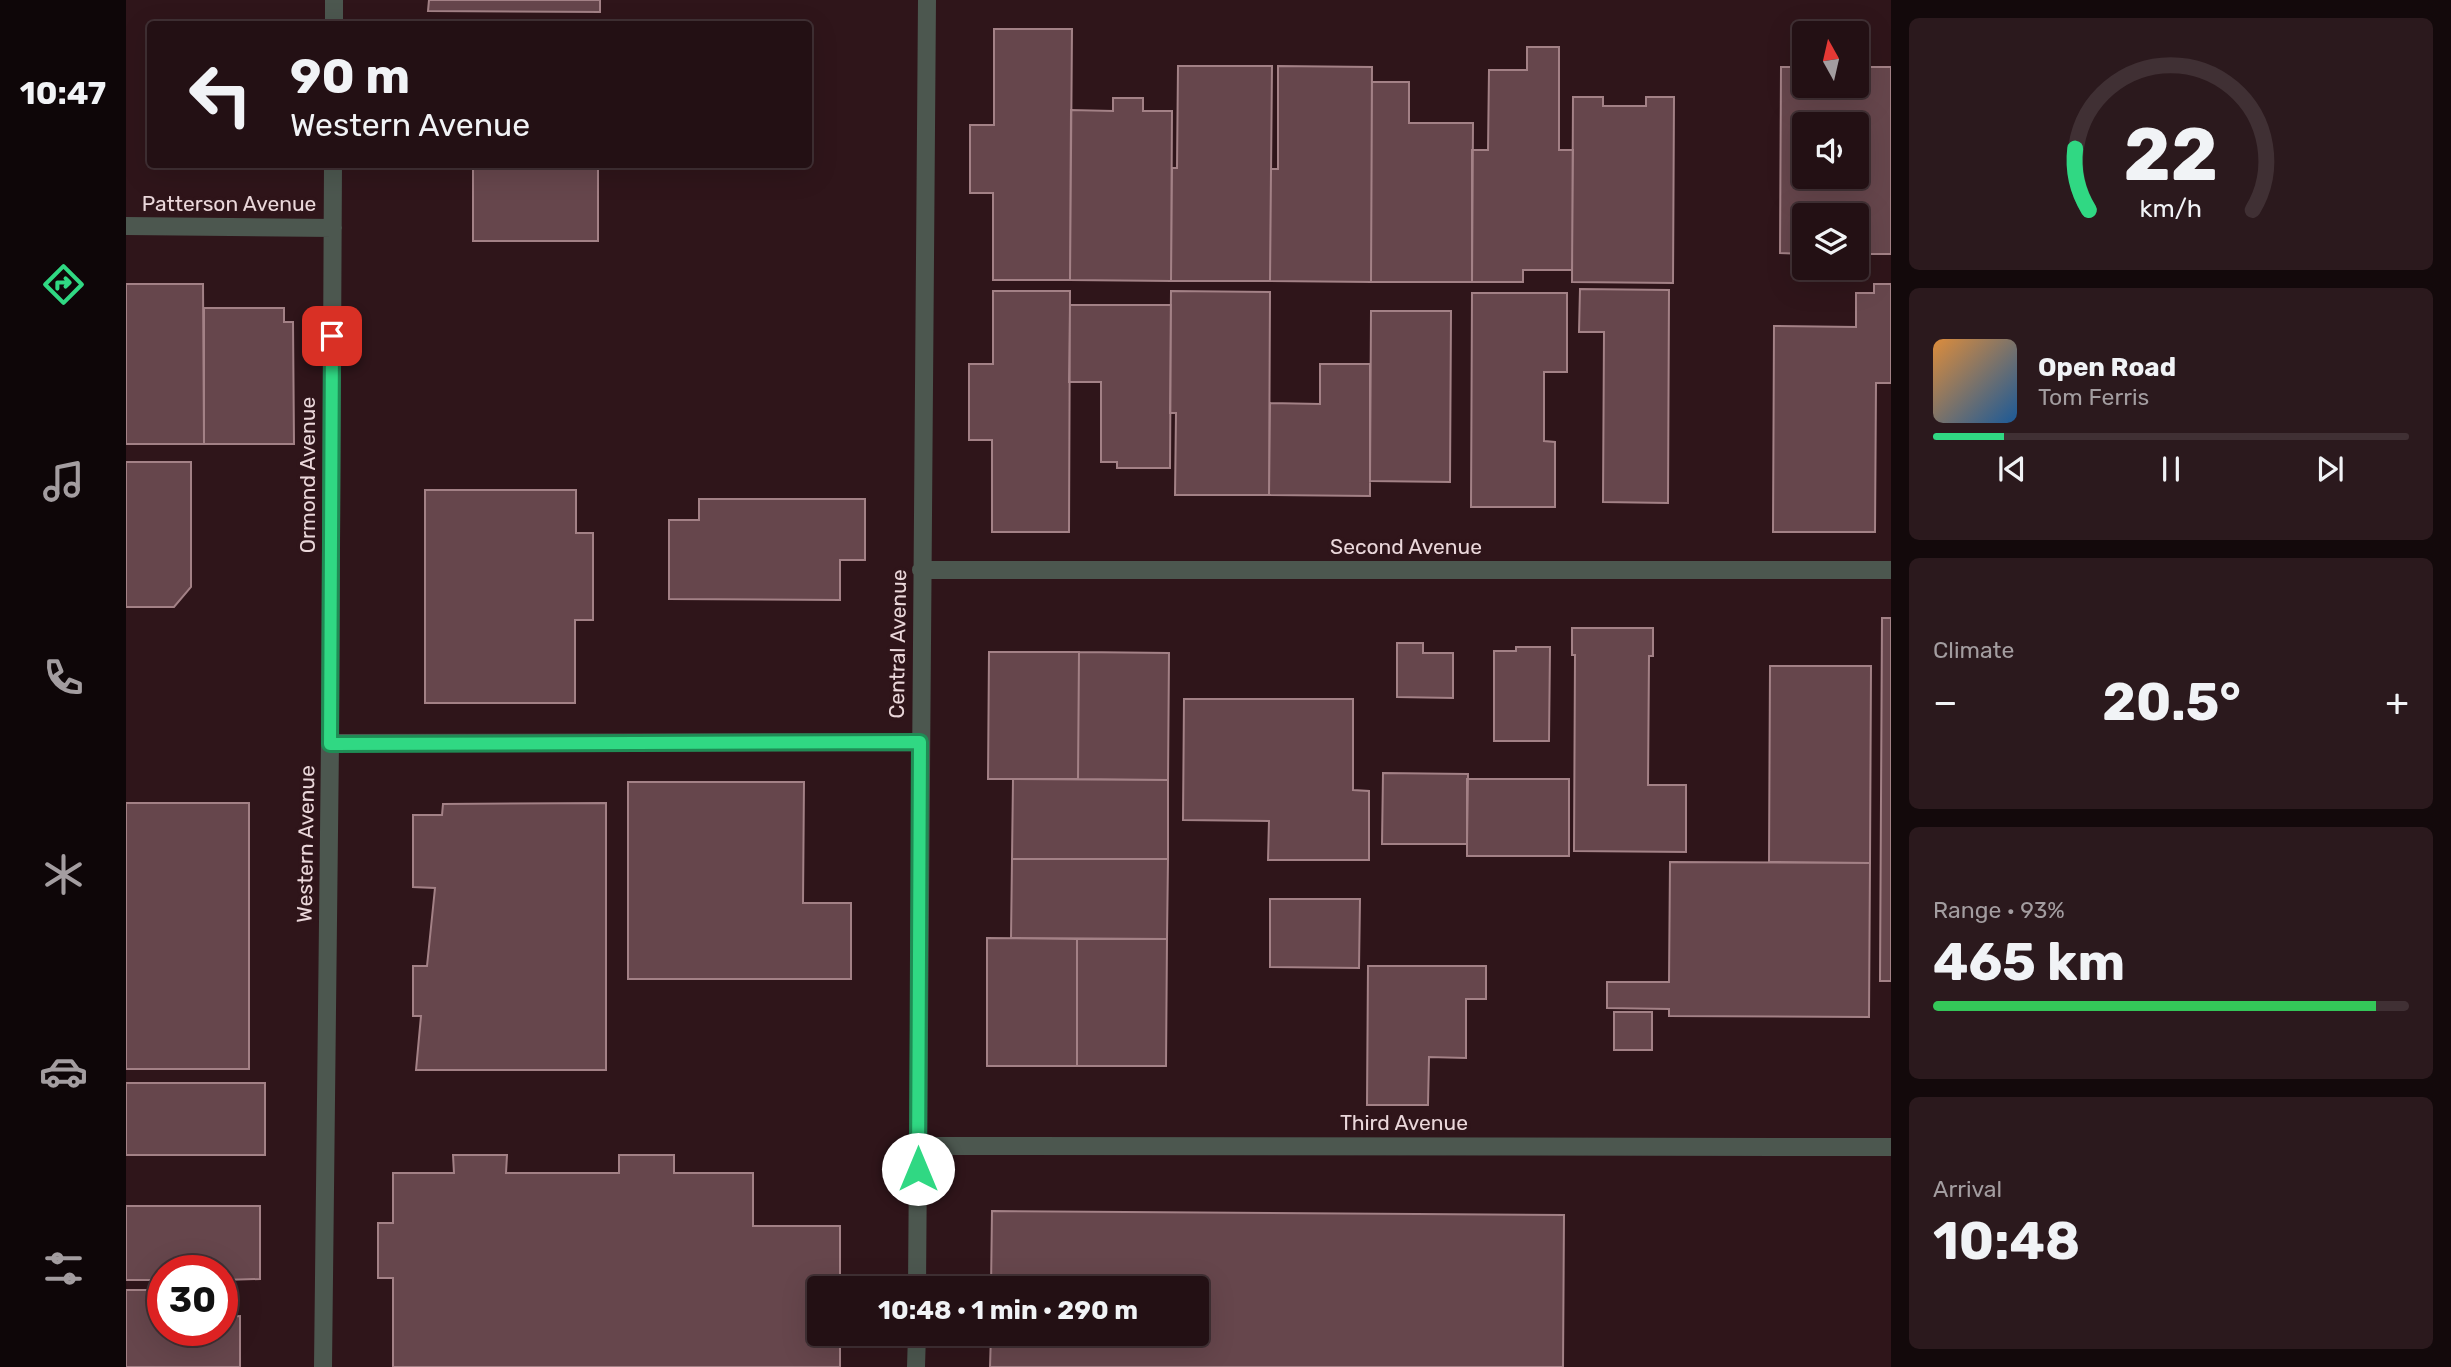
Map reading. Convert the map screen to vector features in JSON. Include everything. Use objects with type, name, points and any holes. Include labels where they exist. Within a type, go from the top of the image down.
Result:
[{"type":"street","points":[[334,0],[334,21]]},
{"type":"street","name":"Central Avenue","points":[[917,1276],[927,0]]},
{"type":"street","name":"Ormond Avenue","points":[[330,744],[333,168]]},
{"type":"street","name":"Patterson Avenue","points":[[126,226],[333,228]]},
{"type":"street","name":"Second Avenue","points":[[921,570],[1891,570]]},
{"type":"street","name":"Western Avenue","points":[[323,1367],[330,744],[920,742]]},
{"type":"street","name":"Third Avenue","points":[[918,1146],[1891,1147]]},
{"type":"street","points":[[916,1367],[917,1346]]},
{"type":"building","points":[[429,0],[600,0],[600,12],[428,11]]},
{"type":"building","points":[[994,29],[1072,29],[1070,280],[993,280],[993,193],[970,193],[970,125],[994,125]]},
{"type":"building","points":[[1527,47],[1559,47],[1559,150],[1573,150],[1572,270],[1523,270],[1523,282],[1472,282],[1472,150],[1488,150],[1489,70],[1527,70]]},
{"type":"building","points":[[1178,66],[1272,66],[1270,281],[1171,281],[1172,168],[1177,168]]},
{"type":"building","points":[[1278,66],[1372,67],[1371,282],[1270,281],[1271,169],[1278,169]]},
{"type":"building","points":[[1781,67],[1792,67],[1792,98],[1869,98],[1869,67],[1891,67],[1891,254],[1869,254],[1869,203],[1792,203],[1792,254],[1780,253]]},
{"type":"building","points":[[1372,82],[1409,82],[1409,123],[1473,123],[1472,282],[1371,282]]},
{"type":"building","points":[[1573,97],[1603,97],[1603,106],[1646,106],[1646,97],[1674,97],[1673,283],[1572,282]]},
{"type":"building","points":[[1113,98],[1143,98],[1143,111],[1172,111],[1171,281],[1070,280],[1071,110],[1113,111]]},
{"type":"building","points":[[473,168],[598,168],[598,241],[473,241]]},
{"type":"building","points":[[126,284],[203,284],[204,444],[126,444]]},
{"type":"building","points":[[1874,284],[1891,284],[1891,383],[1876,383],[1875,532],[1773,532],[1774,326],[1856,327],[1856,293],[1874,293]]},
{"type":"building","points":[[1580,289],[1669,290],[1668,503],[1603,502],[1604,332],[1579,332]]},
{"type":"building","points":[[993,291],[1070,291],[1069,532],[992,532],[992,440],[969,440],[969,364],[993,364]]},
{"type":"building","points":[[1171,291],[1270,292],[1269,495],[1175,495],[1176,413],[1170,413]]},
{"type":"building","points":[[1472,293],[1567,293],[1567,372],[1544,372],[1544,441],[1555,442],[1555,507],[1471,507]]},
{"type":"building","points":[[1070,305],[1171,305],[1170,468],[1117,468],[1117,462],[1101,462],[1101,382],[1069,382]]},
{"type":"building","points":[[204,308],[284,308],[284,322],[293,322],[294,444],[204,444]]},
{"type":"building","points":[[1371,311],[1451,311],[1450,482],[1370,481]]},
{"type":"building","points":[[1320,364],[1370,364],[1370,496],[1269,495],[1270,403],[1320,404]]},
{"type":"building","points":[[126,462],[191,462],[191,587],[174,607],[126,607]]},
{"type":"building","points":[[425,490],[576,490],[576,533],[593,533],[593,620],[575,620],[575,703],[425,703]]},
{"type":"building","points":[[699,499],[865,499],[865,560],[840,560],[840,600],[669,599],[669,520],[699,520]]},
{"type":"building","points":[[1882,618],[1891,618],[1891,981],[1880,981]]},
{"type":"building","points":[[1572,628],[1653,628],[1653,656],[1649,656],[1648,785],[1686,785],[1686,852],[1574,851],[1575,655],[1572,655]]},
{"type":"building","points":[[1397,643],[1423,643],[1423,653],[1453,653],[1453,698],[1397,697]]},
{"type":"building","points":[[1516,647],[1550,647],[1549,741],[1494,741],[1494,651],[1516,651]]},
{"type":"building","points":[[989,652],[1079,652],[1078,779],[988,779]]},
{"type":"building","points":[[1079,652],[1169,653],[1168,780],[1078,779]]},
{"type":"building","points":[[1770,666],[1871,666],[1870,863],[1769,862]]},
{"type":"building","points":[[1184,699],[1353,699],[1353,790],[1369,791],[1369,860],[1268,860],[1269,821],[1183,820]]},
{"type":"building","points":[[1383,773],[1468,774],[1467,844],[1382,844]]},
{"type":"building","points":[[1013,779],[1168,780],[1168,859],[1012,859]]},
{"type":"building","points":[[1467,779],[1569,779],[1569,856],[1467,856]]},
{"type":"building","points":[[628,782],[804,782],[803,903],[851,903],[851,979],[628,979]]},
{"type":"building","points":[[126,803],[249,803],[249,1069],[126,1069]]},
{"type":"building","points":[[606,803],[606,1070],[416,1070],[421,1016],[413,1016],[413,966],[427,966],[435,888],[413,887],[413,815],[442,815],[443,804]]},
{"type":"building","points":[[1012,859],[1168,859],[1167,939],[1011,938]]},
{"type":"building","points":[[1670,862],[1870,863],[1869,1017],[1669,1016],[1669,1009],[1607,1008],[1607,982],[1669,982]]},
{"type":"building","points":[[1270,899],[1360,899],[1359,968],[1270,967]]},
{"type":"building","points":[[987,938],[1077,939],[1077,1066],[987,1066]]},
{"type":"building","points":[[1077,939],[1167,939],[1166,1066],[1077,1066]]},
{"type":"building","points":[[1368,966],[1486,966],[1486,999],[1466,999],[1466,1058],[1429,1057],[1428,1105],[1367,1105]]},
{"type":"building","points":[[1614,1012],[1652,1012],[1652,1050],[1614,1050]]},
{"type":"building","points":[[126,1083],[265,1083],[265,1155],[126,1155]]},
{"type":"building","points":[[453,1155],[507,1155],[506,1173],[619,1173],[619,1155],[674,1155],[674,1173],[753,1173],[753,1226],[840,1226],[840,1276],[807,1276],[807,1346],[840,1346],[840,1367],[393,1367],[393,1278],[378,1278],[378,1223],[393,1223],[393,1173],[454,1173]]},
{"type":"building","points":[[126,1206],[260,1206],[260,1279],[238,1280],[238,1255],[147,1255],[147,1280],[126,1280]]},
{"type":"building","points":[[992,1211],[1564,1215],[1563,1367],[990,1367],[991,1346],[1209,1346],[1209,1276],[991,1276]]},
{"type":"building","points":[[126,1290],[147,1290],[147,1346],[238,1346],[240,1316],[240,1367],[126,1367]]},
{"type":"route","points":[[332,336],[330,744],[920,742],[918,1169]]}]
